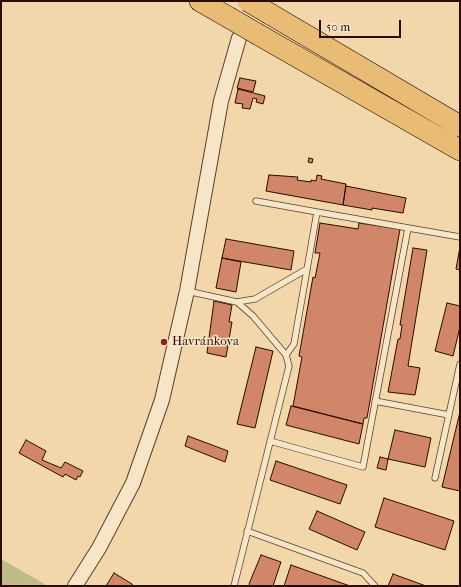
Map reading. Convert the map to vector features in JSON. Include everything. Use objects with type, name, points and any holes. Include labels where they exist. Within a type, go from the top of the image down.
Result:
[{"type":"highway","points":[[200,1],[460,150]]},
{"type":"highway","points":[[248,1],[460,126]]},
{"type":"street","points":[[75,586],[100,548],[133,483],[162,400],[187,291],[221,100],[239,38]]},
{"type":"lane","points":[[256,201],[460,237]]},
{"type":"lane","points":[[286,355],[294,344],[317,212]]},
{"type":"lane","points":[[270,441],[363,467],[408,228]]},
{"type":"lane","points":[[187,291],[237,302],[255,299],[307,269]]},
{"type":"lane","points":[[234,586],[289,366],[286,355],[253,316],[237,302]]},
{"type":"lane","points":[[435,478],[458,379],[460,364]]},
{"type":"lane","points":[[375,401],[449,415]]},
{"type":"lane","points":[[247,531],[362,573],[375,586]]},
{"type":"shaded area","points":[[1,559],[48,586],[1,586]]},
{"type":"building","points":[[240,78],[256,81],[253,92],[237,88]]},
{"type":"building","points":[[238,89],[265,96],[263,104],[256,102],[257,99],[253,98],[250,109],[242,108],[243,104],[235,103]]},
{"type":"building","points":[[309,158],[313,159],[312,163],[308,162]]},
{"type":"building","points":[[269,175],[298,177],[297,180],[311,182],[311,180],[316,181],[317,175],[322,176],[321,179],[346,184],[343,205],[266,191]]},
{"type":"building","points":[[346,186],[406,198],[403,213],[343,205]]},
{"type":"building","points":[[320,223],[358,229],[359,223],[400,229],[367,418],[364,418],[363,424],[293,406],[302,357],[299,356],[313,277],[315,278],[320,253],[315,253]]},
{"type":"building","points":[[226,239],[294,251],[291,270],[222,258]]},
{"type":"building","points":[[460,247],[460,270],[456,269]]},
{"type":"building","points":[[413,248],[427,250],[408,366],[420,368],[415,395],[388,392],[398,339],[400,339],[402,325],[400,325]]},
{"type":"building","points":[[222,258],[241,262],[236,292],[216,288]]},
{"type":"building","points":[[214,301],[232,305],[229,322],[232,322],[226,357],[207,353]]},
{"type":"building","points":[[447,303],[460,306],[460,327],[453,356],[435,351]]},
{"type":"building","points":[[256,347],[273,351],[255,428],[237,424]]},
{"type":"building","points":[[291,406],[363,424],[359,444],[286,425]]},
{"type":"building","points":[[460,412],[460,491],[442,487]]},
{"type":"building","points":[[395,430],[431,438],[425,467],[388,459]]},
{"type":"building","points":[[188,436],[228,451],[225,462],[185,446]]},
{"type":"building","points":[[26,440],[46,451],[42,460],[61,468],[65,462],[83,471],[80,477],[78,476],[76,480],[65,474],[63,477],[19,453]]},
{"type":"building","points":[[380,457],[388,459],[386,470],[377,468]]},
{"type":"building","points":[[276,461],[347,485],[340,504],[270,480]]},
{"type":"building","points":[[384,498],[454,521],[445,550],[375,527]]},
{"type":"building","points":[[317,511],[365,532],[357,550],[309,529]]},
{"type":"building","points":[[261,555],[281,562],[273,586],[250,586],[249,584]]},
{"type":"building","points":[[291,565],[350,586],[284,586]]},
{"type":"building","points":[[114,573],[132,584],[133,586],[106,586]]},
{"type":"building","points":[[393,574],[426,586],[388,586]]},
{"type":"place","name":"Havránkova","points":[[164,342]]}]
